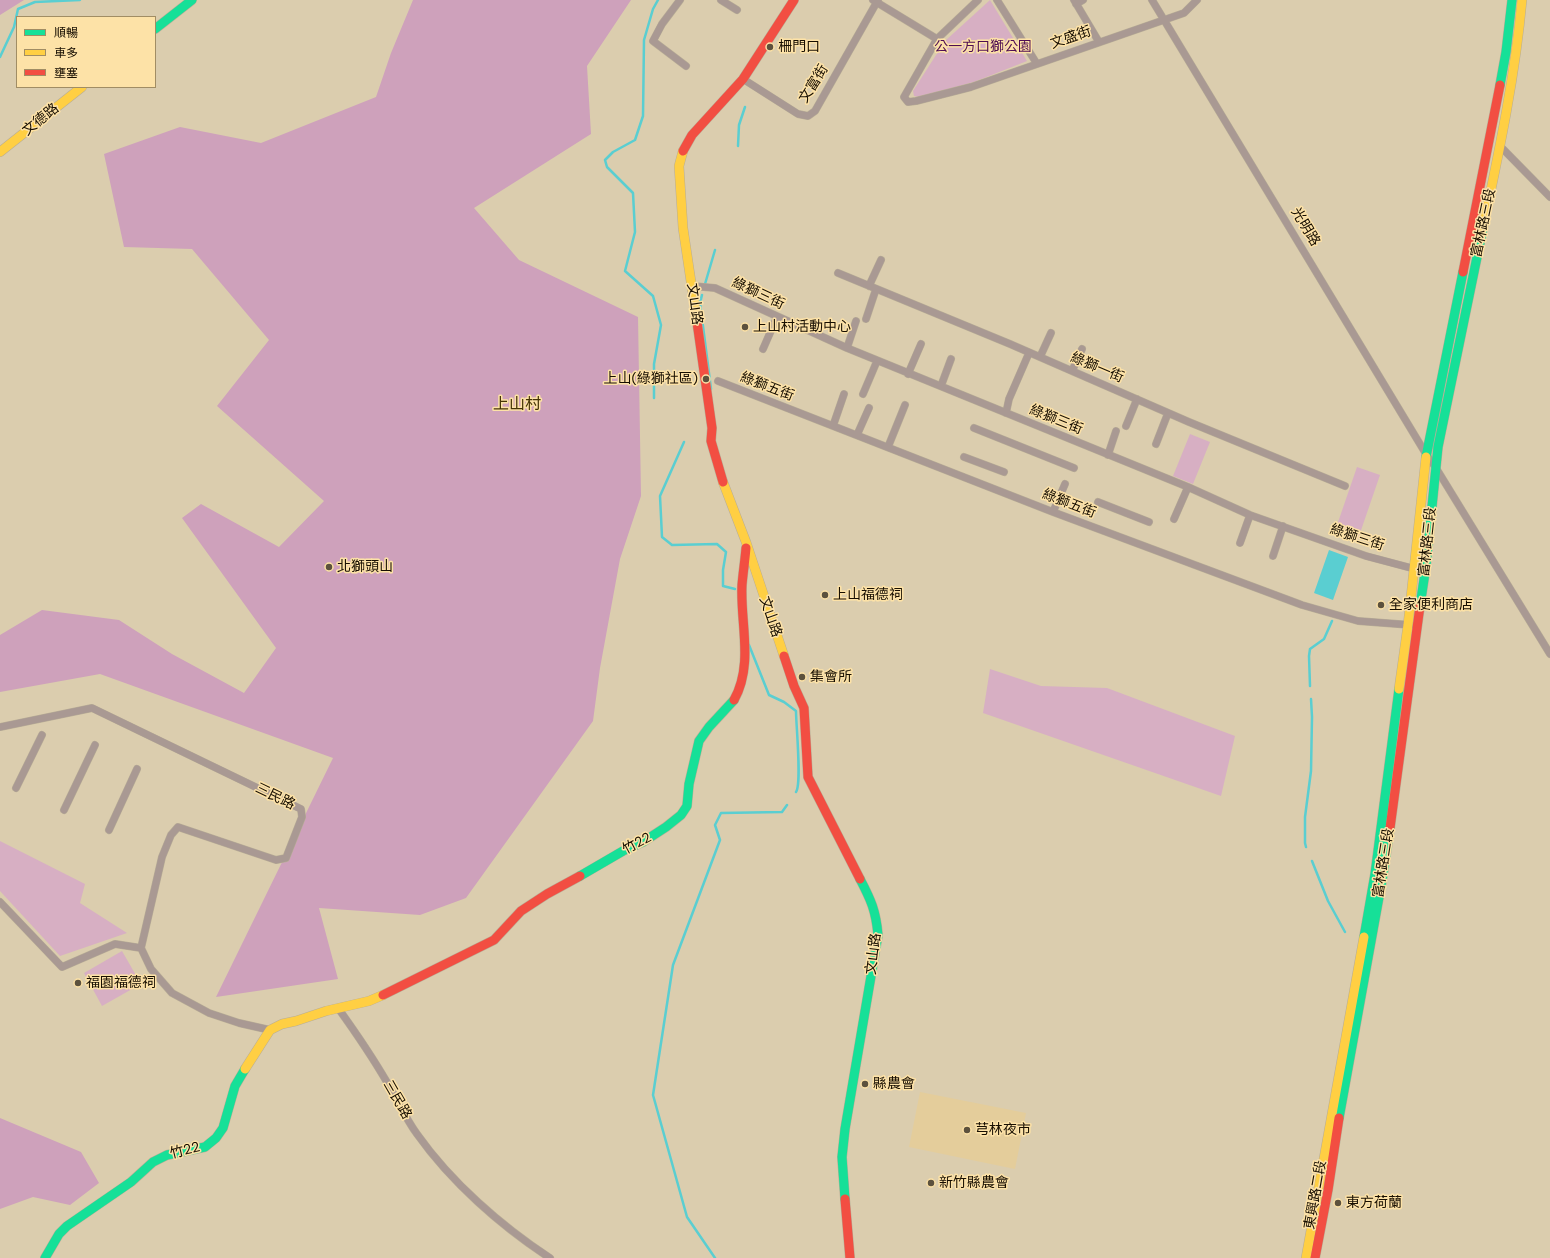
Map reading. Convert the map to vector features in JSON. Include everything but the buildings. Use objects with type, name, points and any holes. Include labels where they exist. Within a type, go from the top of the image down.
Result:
[{"type":"main road","points":[[156,28],[192,0]]},
{"type":"main road","name":"文山路","points":[[794,0],[743,79],[692,135],[683,151],[679,176],[683,228],[712,428],[712,441],[723,482],[746,542],[794,686],[804,708],[808,777],[872,902],[876,916],[878,935],[845,1129],[842,1157],[850,1258]]},
{"type":"main road","name":"富林路三段","points":[[1332,1133],[1383,875],[1413,625],[1415,569],[1426,454],[1492,132],[1506,52],[1512,0]]},
{"type":"main road","name":"富林路三段","points":[[1413,625],[1426,566],[1438,447],[1500,146],[1518,45],[1522,0]]},
{"type":"main road","name":"文德路","points":[[0,152],[81,88]]},
{"type":"main road","name":"竹22","points":[[45,1258],[59,1234],[68,1226],[100,1202],[131,1182],[153,1162],[167,1155],[205,1147],[216,1138],[223,1128],[235,1086],[246,1066],[270,1030],[282,1024],[369,1001],[411,982],[494,940],[521,911],[547,894],[623,851],[643,842],[681,815],[687,806],[689,784],[699,740],[709,727],[733,702],[738,694],[744,674],[746,656],[742,585],[746,542]]},
{"type":"main road","name":"東興路二段","points":[[1306,1258],[1332,1133]]},
{"type":"main road","name":"東興路二段","points":[[1315,1258],[1332,1133]]},
{"type":"street","points":[[680,0],[662,24],[653,41],[686,66]]},
{"type":"street","points":[[721,0],[736,10]]},
{"type":"street","points":[[876,1],[937,39],[978,0]]},
{"type":"street","points":[[997,0],[1037,64]]},
{"type":"street","points":[[1083,0],[1075,2],[1099,42]]},
{"type":"street","name":"光明路","points":[[1152,0],[1165,19],[1208,95],[1426,454],[1550,654]]},
{"type":"street","name":"文盛街","points":[[937,39],[904,97],[908,102],[923,100],[971,87],[1184,13],[1196,0]]},
{"type":"street","name":"文富街","points":[[743,79],[798,114],[808,116],[815,111],[876,1]]},
{"type":"street","points":[[1500,146],[1550,197]]},
{"type":"street","points":[[869,286],[880,260]]},
{"type":"street","name":"綠獅一街","points":[[838,274],[1040,357],[1168,413],[1345,486]]},
{"type":"street","name":"綠獅三街","points":[[692,286],[715,288],[877,361],[1188,487],[1250,515],[1366,556],[1415,569]]},
{"type":"street","points":[[866,319],[876,289]]},
{"type":"street","points":[[763,349],[777,317]]},
{"type":"street","points":[[847,348],[856,320]]},
{"type":"street","points":[[1040,357],[1051,332]]},
{"type":"street","points":[[908,374],[921,344]]},
{"type":"street","points":[[1072,371],[1082,349]]},
{"type":"street","points":[[1006,413],[1009,399],[1029,353]]},
{"type":"street","points":[[941,386],[952,359]]},
{"type":"street","points":[[863,394],[877,361]]},
{"type":"street","name":"綠獅五街","points":[[718,381],[1053,512],[1302,605],[1358,621],[1413,625]]},
{"type":"street","points":[[833,426],[844,394]]},
{"type":"street","points":[[1126,426],[1137,399]]},
{"type":"street","points":[[888,447],[905,405]]},
{"type":"street","points":[[857,436],[869,408]]},
{"type":"street","points":[[1156,444],[1168,413]]},
{"type":"street","points":[[974,428],[1074,468]]},
{"type":"street","points":[[1108,455],[1116,431]]},
{"type":"street","points":[[964,457],[1004,472]]},
{"type":"street","points":[[1053,512],[1065,484]]},
{"type":"street","points":[[1174,519],[1188,487]]},
{"type":"street","points":[[1098,502],[1149,522]]},
{"type":"street","points":[[1240,543],[1250,515]]},
{"type":"street","points":[[1273,556],[1283,526]]},
{"type":"street","name":"三民路","points":[[0,727],[92,708],[300,809],[302,817],[286,858],[276,860],[178,827],[170,835],[162,857],[141,948]]},
{"type":"street","points":[[16,788],[42,735]]},
{"type":"street","points":[[64,810],[95,745]]},
{"type":"street","points":[[108,830],[137,769]]},
{"type":"street","points":[[0,902],[62,967],[115,944],[141,948],[151,968],[172,993],[209,1013],[239,1023],[270,1030]]},
{"type":"street","name":"三民路","points":[[338,1008],[365,1046],[416,1133],[440,1163],[465,1190],[492,1215],[550,1258]]},
{"type":"shaded area","points":[[0,0],[24,0],[0,15]]},
{"type":"shaded area","points":[[413,0],[631,0],[587,66],[591,134],[474,208],[519,260],[638,317],[641,496],[620,559],[600,668],[593,721],[466,898],[420,915],[319,908],[338,979],[216,997],[333,758],[100,674],[0,692],[0,635],[42,610],[119,620],[172,654],[244,693],[276,648],[182,518],[201,504],[279,547],[324,501],[217,406],[269,340],[192,249],[124,247],[104,154],[180,127],[261,143],[376,97],[391,53]]},
{"type":"shaded area","name":"芎林夜市","points":[[920,1092],[1026,1113],[1015,1169],[909,1147]]},
{"type":"shaded area","points":[[0,1118],[81,1152],[99,1183],[70,1205],[33,1197],[0,1209]]},
{"type":"green space","name":"公一方口獅公園","points":[[990,0],[1027,61],[974,82],[919,97],[914,96],[913,91],[945,41]]},
{"type":"green space","points":[[1190,434],[1210,442],[1193,484],[1173,476]]},
{"type":"green space","points":[[1357,467],[1380,475],[1358,539],[1335,531]]},
{"type":"green space","points":[[990,669],[1041,686],[1107,688],[1235,736],[1221,796],[983,713]]},
{"type":"green space","points":[[0,841],[85,884],[80,903],[127,933],[60,956],[0,891]]},
{"type":"green space","points":[[122,951],[141,984],[102,1006],[84,973]]},
{"type":"water","points":[[1329,550],[1348,557],[1333,600],[1314,593]]},
{"type":"waterway","points":[[16,16],[18,9],[35,2],[80,0]]},
{"type":"waterway","points":[[654,398],[654,364],[661,325],[653,296],[625,271],[635,232],[633,193],[607,167],[605,160],[613,152],[635,140],[643,116],[644,40],[653,9],[658,0]]},
{"type":"waterway","points":[[0,57],[14,27],[16,18]]},
{"type":"waterway","points":[[738,146],[739,125],[745,107]]},
{"type":"waterway","points":[[705,284],[715,250]]},
{"type":"waterway","points":[[702,295],[700,303],[711,389]]},
{"type":"waterway","points":[[684,442],[660,496],[662,537],[672,545],[717,544],[726,552],[723,570],[723,586],[735,589]]},
{"type":"waterway","points":[[1310,686],[1310,649],[1324,639],[1332,621]]},
{"type":"waterway","points":[[749,645],[769,695],[784,702],[796,711],[799,767],[798,787],[796,792]]},
{"type":"waterway","points":[[1306,847],[1305,817],[1311,771],[1311,699]]},
{"type":"waterway","points":[[715,1258],[687,1217],[653,1095],[673,965],[720,840],[715,825],[721,813],[782,812],[787,805]]},
{"type":"waterway","points":[[1312,861],[1328,901],[1345,932]]},
{"type":"traffic: fast","points":[[156,28],[192,0]]},
{"type":"traffic: fast","points":[[1500,85],[1506,52],[1512,0]]},
{"type":"traffic: fast","points":[[1420,606],[1426,566],[1438,447],[1483,228]]},
{"type":"traffic: fast","points":[[1426,457],[1463,272]]},
{"type":"traffic: fast","points":[[1364,937],[1375,874],[1399,689]]},
{"type":"traffic: fast","points":[[580,876],[623,851],[643,842],[681,815],[687,806],[689,784],[699,741],[709,727],[734,700]]},
{"type":"traffic: fast","points":[[1339,1118],[1383,875],[1390,828]]},
{"type":"traffic: fast","points":[[845,1199],[842,1157],[845,1129],[878,935],[876,919],[872,906],[860,879]]},
{"type":"traffic: fast","points":[[45,1258],[59,1234],[67,1226],[131,1182],[153,1162],[167,1155],[205,1147],[216,1138],[223,1128],[235,1086],[245,1069]]},
{"type":"traffic: slow","points":[[1483,228],[1501,143],[1511,86],[1522,0]]},
{"type":"traffic: slow","points":[[0,152],[81,88]]},
{"type":"traffic: slow","points":[[683,151],[679,166],[683,228],[697,322]]},
{"type":"traffic: slow","points":[[1399,689],[1408,625],[1426,457]]},
{"type":"traffic: slow","points":[[723,482],[746,542],[784,656]]},
{"type":"traffic: slow","points":[[1306,1258],[1364,937]]},
{"type":"traffic: slow","points":[[245,1069],[270,1030],[282,1024],[326,1011],[369,1001],[383,995]]},
{"type":"traffic: jam","points":[[683,151],[692,135],[743,79],[794,0]]},
{"type":"traffic: jam","points":[[1463,272],[1500,85]]},
{"type":"traffic: jam","points":[[697,322],[712,428],[711,441],[723,482]]},
{"type":"traffic: jam","points":[[734,700],[740,686],[745,658],[742,585],[746,548]]},
{"type":"traffic: jam","points":[[1390,828],[1420,606]]},
{"type":"traffic: jam","points":[[784,656],[794,686],[804,708],[808,777],[860,879]]},
{"type":"traffic: jam","points":[[383,995],[494,940],[521,911],[547,894],[580,876]]},
{"type":"traffic: jam","points":[[1315,1258],[1328,1190],[1339,1118]]},
{"type":"traffic: jam","points":[[845,1199],[850,1258]]},
{"type":"place","name":"柵門口","points":[[770,47]]},
{"type":"place","name":"上山村活動中心","points":[[745,327]]},
{"type":"place","name":"上山(綠獅社區)","points":[[706,379]]},
{"type":"place","name":"北獅頭山","points":[[329,567]]},
{"type":"place","name":"上山福德祠","points":[[825,595]]},
{"type":"place","name":"全家便利商店","points":[[1381,605]]},
{"type":"place","name":"集會所","points":[[802,677]]},
{"type":"place","name":"福園福德祠","points":[[78,983]]},
{"type":"place","name":"縣農會","points":[[865,1084]]},
{"type":"place","name":"芎林夜市","points":[[967,1130]]},
{"type":"place","name":"新竹縣農會","points":[[931,1183]]},
{"type":"place","name":"東方荷蘭","points":[[1338,1203]]},
{"type":"district","name":"上山村","points":[[517,405]]}]
